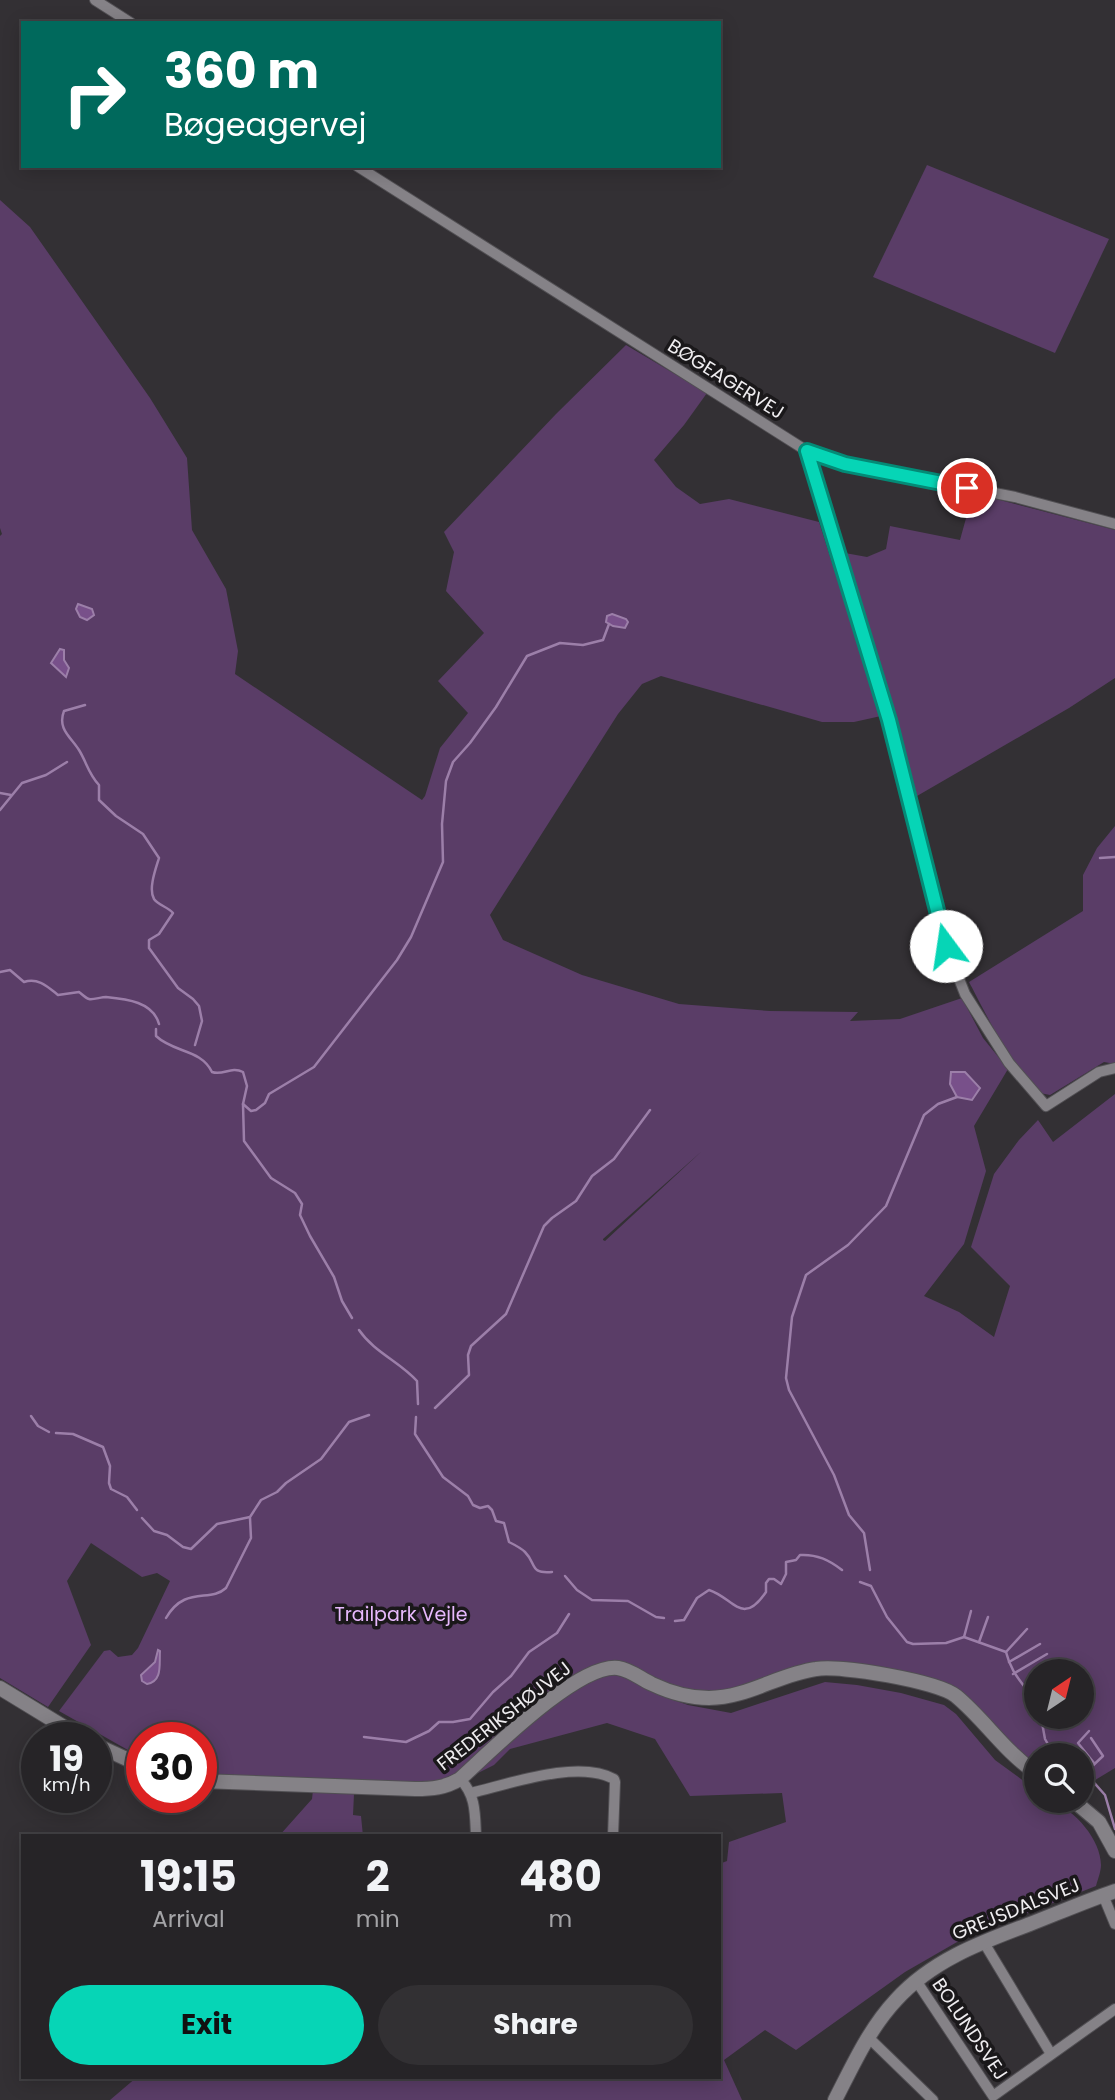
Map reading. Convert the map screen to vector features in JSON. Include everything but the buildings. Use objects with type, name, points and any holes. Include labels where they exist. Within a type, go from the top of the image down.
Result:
[{"type":"street","points":[[95,0],[128,21]]},
{"type":"street","name":"BØGEAGERVEJ","points":[[361,168],[807,451],[845,464],[1015,497],[1115,524]]},
{"type":"street","points":[[807,451],[889,720],[946,946],[965,994],[1009,1063],[1046,1106],[1099,1072],[1115,1068]]},
{"type":"street","name":"FREDERIKSHØJVEJ","points":[[217,1782],[436,1789],[460,1779],[550,1700],[590,1674],[619,1668],[680,1694],[708,1698],[735,1695],[813,1669],[834,1667],[933,1686],[952,1693],[967,1706],[1024,1765]]},
{"type":"street","points":[[0,1688],[56,1722]]},
{"type":"street","points":[[471,1793],[568,1772],[590,1772],[608,1776],[614,1779],[615,1788],[613,1834]]},
{"type":"street","points":[[460,1779],[471,1793],[476,1834]]},
{"type":"street","points":[[1088,1813],[1099,1822],[1115,1851]]},
{"type":"street","points":[[1109,1893],[1115,1924]]},
{"type":"street","name":"GREJSDALSVEJ","points":[[835,2100],[868,2037],[898,1997],[950,1957],[983,1941],[1109,1893]]},
{"type":"street","points":[[983,1941],[1051,2054],[1115,2009]]},
{"type":"street","name":"BOLUNDSVEJ","points":[[917,1982],[993,2096],[1051,2054]]},
{"type":"street","points":[[868,2037],[933,2100]]},
{"type":"green space","points":[[927,165],[1109,239],[1055,353],[873,277]]},
{"type":"green space","name":"Trailpark Vejle","points":[[0,200],[30,227],[150,398],[187,458],[192,530],[226,589],[238,651],[235,674],[422,800],[440,748],[468,713],[438,681],[484,633],[446,591],[454,552],[444,532],[626,345],[707,393],[654,460],[676,487],[700,504],[729,499],[819,522],[881,716],[854,722],[822,722],[661,676],[642,684],[618,714],[490,915],[503,940],[582,975],[679,1004],[770,1011],[858,1012],[850,1021],[900,1019],[962,998],[983,1038],[1008,1069],[974,1126],[986,1171],[964,1244],[924,1296],[959,1312],[994,1337],[1010,1286],[971,1247],[994,1174],[1038,1120],[1053,1142],[1115,1094],[1115,1768],[1094,1781],[1094,1743],[1024,1743],[1024,1755],[956,1690],[840,1661],[804,1667],[734,1688],[698,1692],[666,1684],[610,1662],[460,1771],[437,1782],[217,1775],[217,1722],[126,1722],[126,1749],[112,1741],[112,1722],[78,1722],[59,1711],[104,1651],[110,1650],[118,1657],[132,1655],[138,1648],[170,1581],[157,1573],[142,1577],[91,1543],[67,1581],[91,1645],[48,1707],[0,1678]],"holes":[[[702,1151],[605,1241],[603,1239]]]},
{"type":"green space","points":[[973,493],[1115,530],[1115,678],[1069,708],[917,796],[894,708],[845,553],[867,557],[886,549],[890,526],[960,540]]},
{"type":"green space","points":[[1115,826],[1115,1064],[1104,1062],[1050,1095],[1041,1093],[1031,1086],[1011,1059],[969,982],[1083,911],[1083,875],[1097,848]]},
{"type":"green space","points":[[611,1674],[633,1680],[659,1695],[688,1705],[731,1713],[825,1682],[901,1693],[944,1705],[956,1714],[995,1760],[1024,1781],[1024,1813],[1070,1813],[1085,1827],[1100,1855],[1101,1867],[1096,1886],[964,1938],[905,1972],[796,2050],[765,2030],[724,2060],[742,2100],[110,2100],[135,2079],[721,2079],[721,1863],[727,1861],[729,1842],[786,1822],[782,1793],[690,1796],[655,1739],[607,1723],[510,1749],[494,1765],[478,1773],[478,1770],[540,1715],[575,1690]]},
{"type":"green space","points":[[313,1790],[354,1794],[353,1815],[361,1816],[363,1834],[281,1834],[312,1799]]},
{"type":"shaded area","points":[[78,604],[92,609],[94,615],[87,620],[80,617],[76,609]]},
{"type":"shaded area","points":[[612,614],[626,619],[628,622],[625,628],[606,622],[607,616]]},
{"type":"shaded area","points":[[60,649],[64,650],[64,660],[69,668],[66,677],[51,663]]},
{"type":"shaded area","points":[[951,1072],[965,1072],[980,1088],[972,1100],[957,1097],[950,1084]]},
{"type":"shaded area","points":[[158,1650],[158,1676],[147,1684],[142,1681],[141,1675],[155,1662]]},
{"type":"waterway","points":[[243,1104],[251,1111],[256,1110],[265,1103],[269,1094],[314,1067],[397,960],[411,937],[443,862],[442,824],[446,781],[453,762],[496,707],[527,656],[560,643],[583,645],[603,640],[609,624]]},
{"type":"waterway","points":[[85,705],[64,711],[62,723],[99,785],[99,800],[116,816],[143,834],[159,858],[153,878],[152,895],[173,913],[159,934],[149,940],[149,948],[178,988],[199,1006],[202,1021],[195,1045]]},
{"type":"waterway","points":[[0,810],[22,783],[46,775],[67,762]]},
{"type":"waterway","points":[[0,793],[11,795]]},
{"type":"waterway","points":[[1100,858],[1115,857]]},
{"type":"waterway","points":[[0,972],[10,970],[24,982],[38,982],[58,995],[79,992],[89,999],[106,997],[138,1003],[151,1011],[159,1024]]},
{"type":"waterway","points":[[156,1029],[156,1036],[201,1059],[212,1072],[243,1072],[247,1086],[243,1104],[244,1141],[271,1178],[295,1193],[302,1204],[300,1215],[334,1277],[342,1301],[352,1318]]},
{"type":"waterway","points":[[870,1570],[864,1533],[849,1515],[834,1475],[789,1390],[786,1378],[792,1317],[806,1275],[848,1245],[886,1206],[924,1115],[938,1104],[957,1097]]},
{"type":"waterway","points":[[435,1408],[469,1375],[468,1355],[471,1346],[506,1314],[544,1226],[576,1201],[592,1176],[614,1159],[650,1110]]},
{"type":"waterway","points":[[359,1330],[372,1345],[417,1381],[418,1404]]},
{"type":"waterway","points":[[142,1518],[154,1531],[191,1549],[217,1524],[250,1517],[261,1500],[277,1492],[321,1459],[349,1422],[369,1415]]},
{"type":"waterway","points":[[31,1416],[38,1426],[49,1432]]},
{"type":"waterway","points":[[416,1417],[415,1434],[443,1477],[468,1496],[473,1505],[480,1508],[488,1506],[496,1521],[504,1523],[509,1542],[525,1552],[537,1570],[552,1572]]},
{"type":"waterway","points":[[56,1433],[73,1434],[103,1447],[110,1466],[111,1489],[127,1497],[137,1510]]},
{"type":"waterway","points":[[166,1618],[181,1602],[226,1588],[251,1538],[250,1518]]},
{"type":"waterway","points":[[675,1621],[684,1620],[697,1598],[709,1590],[738,1607],[750,1608],[766,1592],[769,1579],[781,1584],[786,1574],[786,1562],[796,1560],[800,1555],[822,1558],[842,1570]]},
{"type":"waterway","points":[[565,1576],[577,1590],[592,1600],[628,1601],[656,1617],[664,1618]]},
{"type":"waterway","points":[[860,1582],[871,1586],[887,1617],[907,1642],[946,1643],[964,1637],[1006,1652],[1024,1686]]},
{"type":"waterway","points":[[964,1637],[971,1611]]},
{"type":"waterway","points":[[364,1737],[406,1742],[429,1731],[439,1722],[470,1719],[511,1676],[529,1652],[557,1633],[569,1614]]},
{"type":"waterway","points":[[979,1642],[988,1617]]},
{"type":"waterway","points":[[1006,1652],[1027,1629]]},
{"type":"waterway","points":[[1009,1662],[1040,1644]]},
{"type":"waterway","points":[[1013,1674],[1047,1654]]},
{"type":"waterway","points":[[1043,1729],[1047,1743]]},
{"type":"waterway","points":[[1078,1743],[1089,1731]]},
{"type":"waterway","points":[[1091,1738],[1103,1756],[1094,1764]]},
{"type":"waterway","points":[[1094,1783],[1105,1795],[1115,1829]]},
{"type":"route","points":[[946,946],[889,720],[807,451],[845,464],[967,488]]}]
